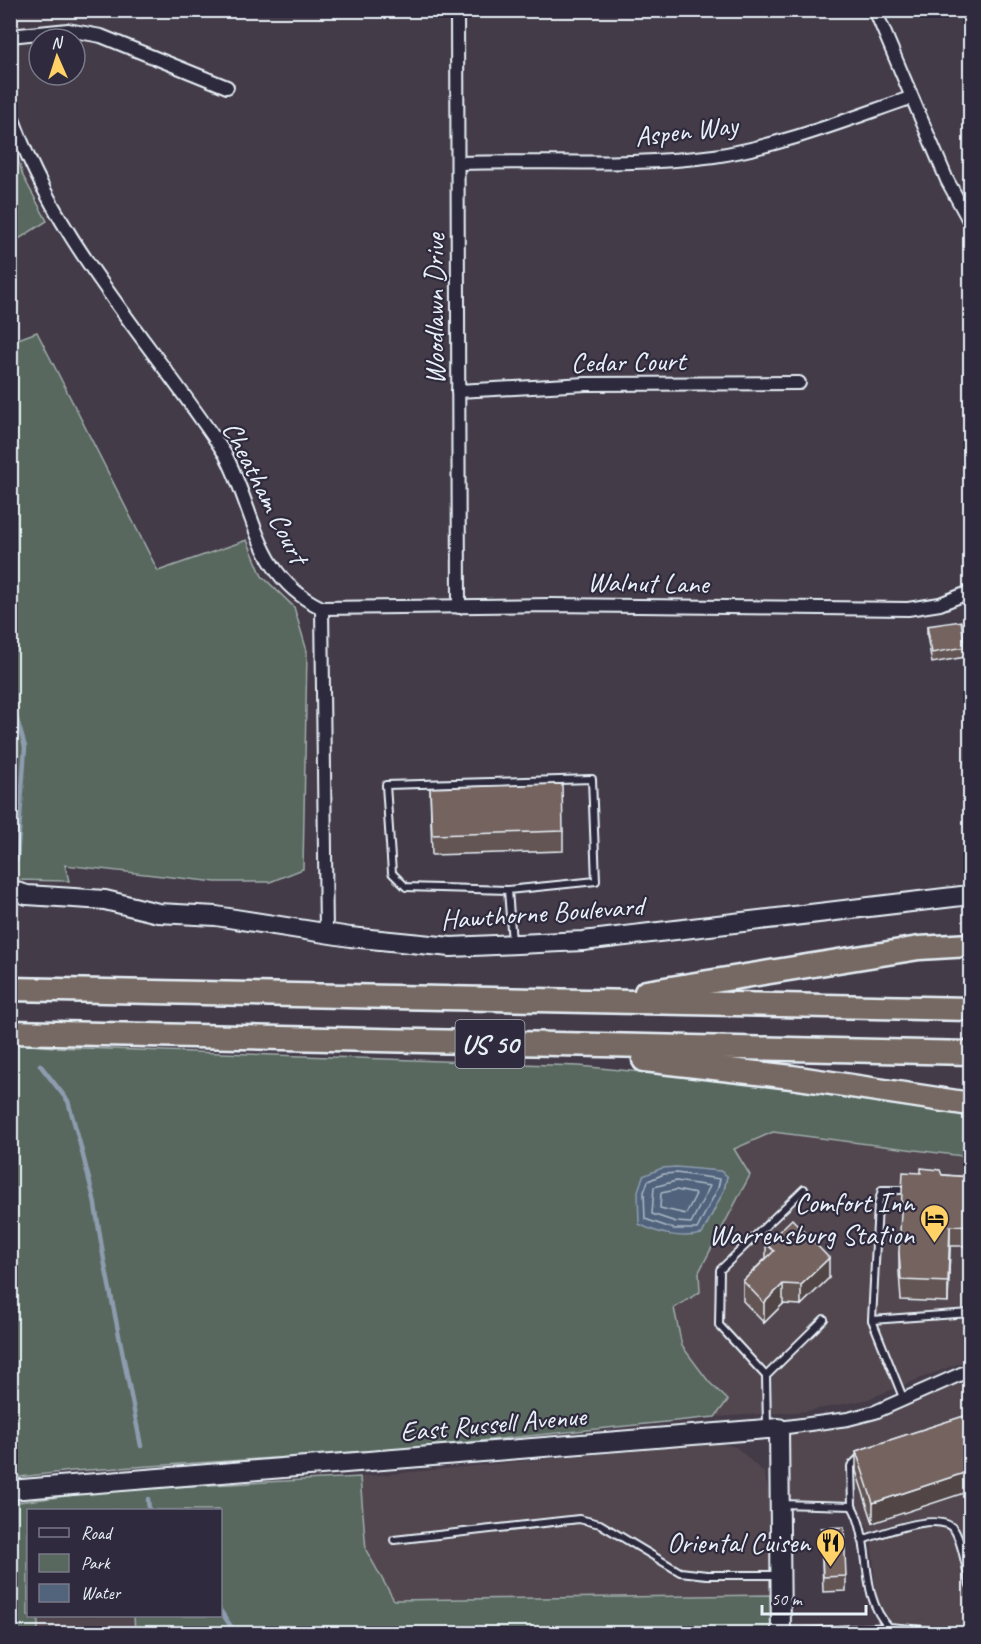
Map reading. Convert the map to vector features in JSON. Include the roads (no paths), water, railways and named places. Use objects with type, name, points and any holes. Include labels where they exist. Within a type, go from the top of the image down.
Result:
[{"type":"highway","points":[[595,1001],[919,948],[970,945]]},
{"type":"highway","name":"US 50","points":[[10,989],[970,1009]]},
{"type":"highway","name":"US 50","points":[[10,1032],[518,1045],[970,1053]]},
{"type":"highway","points":[[518,1045],[792,1077],[970,1104]]},
{"type":"street","name":"Woodlawn Drive","points":[[457,10],[459,607]]},
{"type":"street","points":[[874,10],[947,180],[970,222]]},
{"type":"street","points":[[10,36],[68,30],[102,36],[227,87]]},
{"type":"street","name":"Aspen Way","points":[[459,162],[661,162],[717,155],[808,133],[910,98]]},
{"type":"street","name":"Cheatham Court","points":[[10,110],[18,135],[76,244],[225,454],[239,480],[259,544],[277,574],[303,599],[322,608]]},
{"type":"street","name":"Cedar Court","points":[[458,391],[586,384],[799,383]]},
{"type":"street","name":"Walnut Lane","points":[[322,608],[550,605],[908,609],[940,604],[970,592]]},
{"type":"street","points":[[322,608],[326,933]]},
{"type":"street","name":"Hawthorne Boulevard","points":[[10,890],[27,895],[105,900],[158,913],[216,916],[420,946],[513,946],[583,941],[970,895]]},
{"type":"street","name":"East Russell Avenue","points":[[10,1490],[773,1428],[848,1419],[904,1400],[936,1383],[970,1370]]},
{"type":"street","points":[[773,1428],[780,1504],[782,1633]]},
{"type":"lane","points":[[592,779],[596,881],[508,890],[406,887],[392,873],[386,785],[592,779]]},
{"type":"lane","points":[[508,890],[513,946]]},
{"type":"lane","points":[[773,1428],[766,1376],[719,1325],[720,1270],[804,1189]]},
{"type":"lane","points":[[904,1400],[872,1320],[878,1204],[882,1190],[915,1191]]},
{"type":"lane","points":[[872,1320],[970,1313]]},
{"type":"lane","points":[[766,1376],[824,1319]]},
{"type":"lane","points":[[866,1455],[858,1457],[851,1466],[852,1506],[858,1515],[874,1601],[880,1618],[889,1627]]},
{"type":"lane","points":[[780,1504],[852,1506]]},
{"type":"lane","points":[[394,1540],[579,1519],[600,1524],[680,1572],[707,1575],[781,1575]]},
{"type":"lane","points":[[862,1540],[924,1522],[944,1522],[955,1530],[970,1585]]},
{"type":"lane","points":[[782,1633],[889,1627],[935,1631],[937,1634]]},
{"type":"water","points":[[662,1168],[720,1171],[727,1176],[724,1190],[702,1234],[670,1235],[639,1224],[638,1191],[643,1176]]},
{"type":"waterway","points":[[10,696],[25,747],[17,860]]},
{"type":"waterway","points":[[40,1065],[68,1101],[79,1140],[94,1199],[141,1446]]},
{"type":"waterway","points":[[148,1499],[149,1509]]},
{"type":"waterway","points":[[222,1613],[236,1634]]},
{"type":"place","name":"Comfort Inn Warrensburg Station","points":[[935,1244]]},
{"type":"place","name":"Oriental Cuisen","points":[[831,1568]]}]
